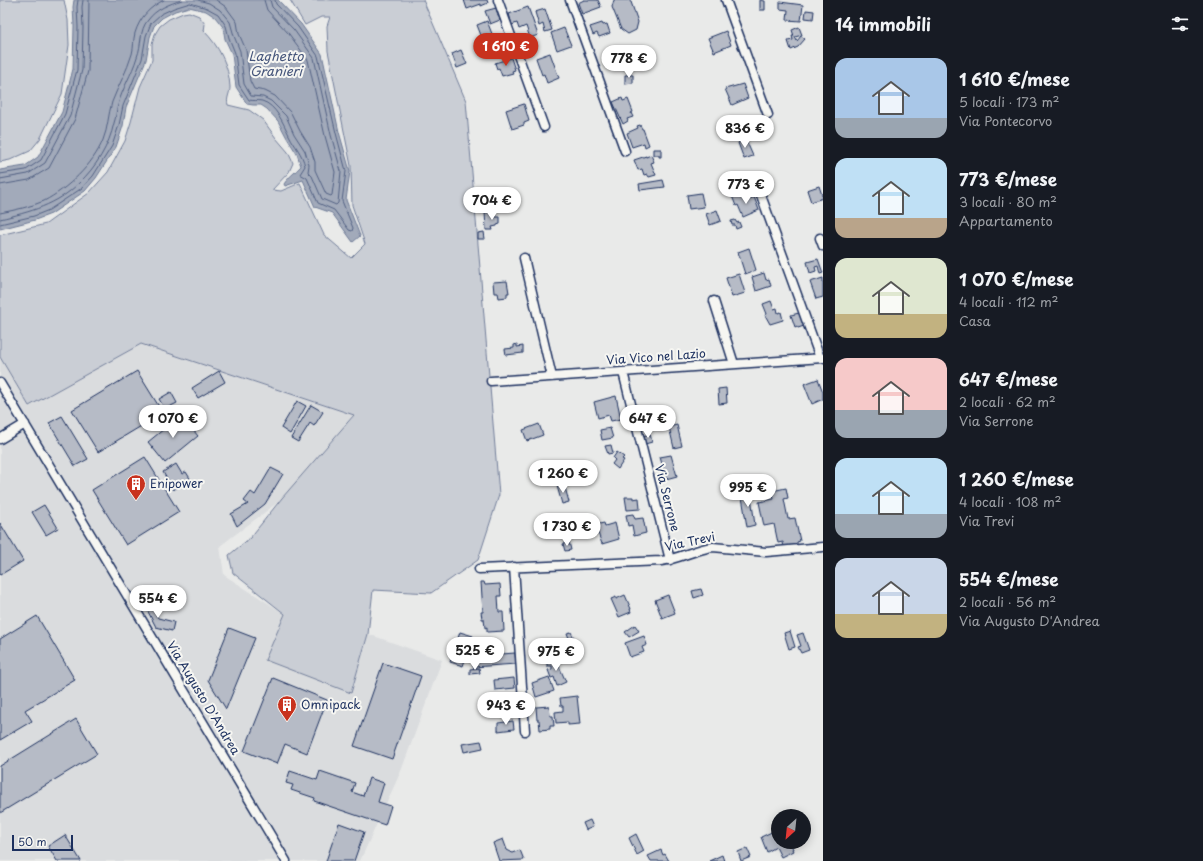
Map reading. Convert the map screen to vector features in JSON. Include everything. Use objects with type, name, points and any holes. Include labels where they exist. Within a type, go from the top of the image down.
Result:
[{"type":"street","points":[[498,0],[544,127]]},
{"type":"street","points":[[570,0],[625,151]]},
{"type":"street","points":[[726,0],[768,115]]},
{"type":"street","points":[[758,187],[822,358]]},
{"type":"street","points":[[524,258],[552,377]]},
{"type":"street","points":[[714,301],[734,364]]},
{"type":"street","name":"Via Vico nel Lazio","points":[[491,381],[822,358]]},
{"type":"street","name":"Via Serrone","points":[[623,372],[670,560]]},
{"type":"street","name":"Via Augusto D'Andrea","points":[[0,383],[286,861]]},
{"type":"street","points":[[0,439],[25,424]]},
{"type":"street","name":"Via Trevi","points":[[479,569],[670,560],[705,548],[714,547],[766,552],[823,547]]},
{"type":"street","points":[[514,567],[525,731]]},
{"type":"shaded area","points":[[0,0],[64,0],[68,20],[69,45],[62,94],[40,139],[30,151],[10,160],[0,162]]},
{"type":"shaded area","points":[[290,0],[423,0],[466,101],[499,495],[478,560],[431,593],[373,590],[368,634],[351,693],[265,660],[285,614],[233,573],[229,555],[250,538],[282,498],[354,415],[141,344],[29,406],[0,357],[0,235],[46,224],[89,193],[108,172],[125,141],[140,87],[152,60],[152,44],[155,34],[160,26],[169,19],[183,13],[189,12],[199,16],[205,24],[204,31],[219,50],[228,72],[230,87],[227,100],[228,105],[249,110],[263,120],[288,152],[293,163],[289,172],[272,190],[281,191],[300,183],[324,235],[351,258],[365,244],[352,205],[351,166],[328,51],[327,26],[330,17],[321,17],[305,25]]},
{"type":"shaded area","points":[[141,344],[354,415],[281,500],[220,546],[224,575],[285,614],[265,660],[351,693],[368,634],[442,660],[401,771],[360,861],[0,861],[0,357],[29,406]]},
{"type":"water","name":"Laghetto Granieri","points":[[74,0],[278,0],[301,24],[322,54],[339,132],[350,171],[346,200],[360,236],[353,242],[332,213],[315,207],[303,180],[285,186],[284,184],[301,166],[297,154],[278,121],[261,105],[247,104],[236,87],[232,54],[225,39],[223,27],[215,17],[206,11],[189,7],[175,11],[162,18],[154,26],[150,37],[146,60],[126,107],[123,126],[116,147],[96,178],[85,191],[51,214],[35,220],[0,229],[0,170],[25,166],[38,157],[62,112],[73,69]]},
{"type":"building","points":[[464,0],[487,0],[488,3],[467,9]]},
{"type":"building","points":[[584,0],[598,0],[601,7],[582,14],[578,3]]},
{"type":"building","points":[[614,0],[628,0],[631,2],[638,22],[636,30],[628,34],[621,29],[612,7]]},
{"type":"building","points":[[760,0],[765,1],[765,10],[760,10]]},
{"type":"building","points":[[780,2],[803,5],[801,21],[787,20],[788,10],[780,9]]},
{"type":"building","points":[[528,7],[538,35],[530,38],[526,26],[519,29],[517,23],[512,25],[509,14]]},
{"type":"building","points":[[496,8],[500,20],[490,24],[485,11]]},
{"type":"building","points":[[545,9],[552,30],[545,32],[543,24],[539,26],[535,12]]},
{"type":"building","points":[[806,10],[814,11],[813,19],[805,18]]},
{"type":"building","points":[[487,21],[494,39],[484,43],[477,25]]},
{"type":"building","points":[[602,23],[603,25],[607,24],[610,33],[599,37],[597,33],[593,35],[590,27]]},
{"type":"building","points":[[799,27],[802,35],[795,37],[797,41],[801,36],[805,39],[798,47],[791,50],[788,41],[793,40],[792,36],[794,36],[792,30]]},
{"type":"building","points":[[564,28],[571,45],[557,50],[551,33]]},
{"type":"building","points":[[726,31],[731,45],[714,52],[708,38]]},
{"type":"building","points":[[461,50],[467,64],[457,68],[452,54]]},
{"type":"building","points":[[550,53],[559,78],[547,83],[544,74],[542,75],[536,58]]},
{"type":"building","points":[[623,54],[626,68],[620,69],[619,65],[612,67],[610,57]]},
{"type":"building","points":[[511,58],[515,70],[512,71],[513,73],[502,76],[495,63]]},
{"type":"building","points":[[625,75],[633,75],[633,83],[625,84]]},
{"type":"building","points":[[743,84],[748,98],[732,105],[725,89]]},
{"type":"building","points":[[622,98],[623,101],[628,99],[633,112],[631,113],[633,117],[627,119],[628,121],[623,124],[613,102]]},
{"type":"building","points":[[524,104],[529,121],[524,123],[524,125],[512,129],[506,110]]},
{"type":"building","points":[[640,125],[649,145],[645,147],[644,143],[632,147],[627,133],[638,128],[637,126]]},
{"type":"building","points":[[744,138],[753,156],[744,159],[738,143],[740,142],[739,140]]},
{"type":"building","points":[[653,149],[661,149],[661,157],[659,157],[659,155],[653,155]]},
{"type":"building","points":[[651,155],[654,162],[651,163],[656,175],[649,177],[647,174],[644,175],[642,169],[638,170],[634,160]]},
{"type":"building","points":[[663,180],[665,187],[640,190],[639,184]]},
{"type":"building","points":[[819,186],[823,198],[811,202],[807,190]]},
{"type":"building","points":[[741,192],[744,201],[754,197],[759,210],[743,217],[732,196]]},
{"type":"building","points":[[701,193],[704,207],[689,209],[687,195]]},
{"type":"building","points":[[717,210],[721,221],[710,225],[706,214]]},
{"type":"building","points":[[485,212],[495,212],[496,217],[500,217],[500,224],[492,227],[493,230],[486,230]]},
{"type":"building","points":[[735,220],[737,223],[739,222],[741,227],[736,229],[735,225],[732,225],[731,221]]},
{"type":"building","points":[[484,232],[485,239],[478,239],[478,233]]},
{"type":"building","points":[[749,248],[756,270],[745,274],[738,252]]},
{"type":"building","points":[[818,259],[823,273],[820,274],[818,266],[815,267],[816,271],[810,273],[807,262]]},
{"type":"building","points":[[764,273],[766,280],[769,279],[771,286],[756,291],[752,277]]},
{"type":"building","points":[[739,274],[745,293],[732,297],[726,278]]},
{"type":"building","points":[[823,278],[823,297],[816,299],[810,282]]},
{"type":"building","points":[[507,281],[509,293],[507,293],[507,297],[499,298],[498,293],[494,293],[493,282]]},
{"type":"building","points":[[771,301],[774,309],[777,308],[778,313],[781,312],[783,320],[770,324],[765,315],[767,314],[763,304]]},
{"type":"building","points":[[799,313],[804,326],[798,328],[797,326],[795,327],[791,315]]},
{"type":"building","points":[[517,344],[517,347],[523,346],[523,353],[506,355],[505,349],[514,348],[514,345]]},
{"type":"building","points":[[137,371],[163,413],[98,452],[72,410]]},
{"type":"building","points":[[219,371],[225,382],[198,398],[192,388]]},
{"type":"building","points":[[818,379],[823,392],[823,399],[812,404],[804,384]]},
{"type":"building","points":[[726,388],[727,403],[719,404],[718,389]]},
{"type":"building","points":[[171,392],[177,403],[165,409],[159,399]]},
{"type":"building","points":[[616,396],[621,419],[611,421],[609,415],[598,418],[594,402]]},
{"type":"building","points":[[297,401],[306,406],[290,434],[281,428]]},
{"type":"building","points":[[311,405],[323,412],[314,426],[310,423],[298,442],[291,438]]},
{"type":"building","points":[[181,415],[198,436],[165,463],[148,442]]},
{"type":"building","points":[[62,416],[88,459],[75,466],[49,423]]},
{"type":"building","points":[[539,424],[543,435],[527,441],[523,430]]},
{"type":"building","points":[[677,425],[682,446],[674,448],[669,427]]},
{"type":"building","points":[[610,428],[613,438],[602,440],[600,430]]},
{"type":"building","points":[[650,434],[652,442],[645,444],[643,436]]},
{"type":"building","points":[[611,445],[613,453],[608,454],[605,446]]},
{"type":"building","points":[[617,452],[624,457],[622,459],[624,460],[618,469],[612,464],[615,460],[613,458]]},
{"type":"building","points":[[671,455],[677,476],[666,479],[660,457]]},
{"type":"building","name":"Enipower","points":[[145,457],[179,512],[126,545],[92,490]]},
{"type":"building","points":[[176,464],[182,474],[186,472],[191,480],[173,490],[163,472]]},
{"type":"building","points":[[271,468],[283,474],[265,504],[237,526],[231,514],[248,504],[244,501],[251,492],[255,495]]},
{"type":"building","points":[[564,484],[569,502],[562,504],[557,486]]},
{"type":"building","points":[[786,488],[788,498],[784,499],[788,519],[795,518],[800,541],[797,542],[797,546],[784,549],[783,542],[778,543],[774,524],[764,526],[759,502],[774,499],[772,491]]},
{"type":"building","points":[[750,490],[755,525],[747,527],[741,491]]},
{"type":"building","points":[[625,497],[633,497],[633,499],[639,498],[640,509],[627,510]]},
{"type":"building","points":[[44,505],[58,528],[46,535],[32,512]]},
{"type":"building","points":[[633,514],[635,519],[643,518],[646,533],[634,536],[632,525],[628,526],[626,515]]},
{"type":"building","points":[[570,519],[575,519],[577,526],[579,525],[582,533],[566,538],[562,523]]},
{"type":"building","points":[[0,523],[23,561],[0,575]]},
{"type":"building","points":[[604,523],[605,526],[615,523],[619,539],[602,544],[595,525]]},
{"type":"building","points":[[569,542],[571,550],[565,551],[563,544]]},
{"type":"building","points":[[481,582],[484,582],[485,585],[500,584],[501,596],[498,596],[499,612],[503,612],[504,631],[487,632],[487,627],[485,628],[484,619],[482,619],[481,612],[483,612]]},
{"type":"building","points":[[701,589],[703,595],[694,598],[692,591]]},
{"type":"building","points":[[625,595],[631,612],[619,617],[611,599],[616,597],[616,599]]},
{"type":"building","points":[[668,595],[675,613],[662,618],[655,600]]},
{"type":"building","points":[[148,600],[158,618],[174,622],[172,631],[156,627],[143,602]]},
{"type":"building","points":[[37,616],[75,680],[25,710],[32,721],[0,740],[0,639]]},
{"type":"building","points":[[635,625],[639,631],[629,637],[625,632]]},
{"type":"building","points":[[229,628],[255,638],[226,709],[208,680]]},
{"type":"building","points":[[790,631],[795,647],[789,649],[784,633]]},
{"type":"building","points":[[460,632],[473,636],[463,666],[450,662]]},
{"type":"building","points":[[571,632],[577,644],[572,646],[567,633]]},
{"type":"building","points":[[803,633],[809,650],[801,653],[798,647],[801,646],[797,635]]},
{"type":"building","points":[[644,636],[647,645],[642,647],[644,652],[630,657],[625,643]]},
{"type":"building","points":[[566,642],[567,647],[559,650],[557,644]]},
{"type":"building","points":[[515,653],[516,664],[473,667],[473,661],[490,660],[489,655]]},
{"type":"building","points":[[547,660],[557,660],[557,667],[559,666],[566,682],[557,686],[554,677],[551,678],[548,670],[552,669],[552,666],[547,666]]},
{"type":"building","points":[[383,663],[421,676],[392,759],[354,746]]},
{"type":"building","points":[[479,668],[480,673],[470,674],[470,669]]},
{"type":"building","points":[[549,677],[554,691],[536,697],[532,683]]},
{"type":"building","name":"Omnipack","points":[[273,678],[327,700],[307,753],[285,744],[277,764],[244,751]]},
{"type":"building","points":[[514,678],[515,688],[495,690],[494,680]]},
{"type":"building","points":[[577,696],[580,724],[568,725],[568,722],[556,723],[555,712],[563,711],[560,698]]},
{"type":"building","points":[[549,706],[550,716],[553,716],[554,726],[550,726],[550,729],[540,730],[539,720],[537,720],[536,707]]},
{"type":"building","points":[[76,719],[97,754],[0,813],[0,766]]},
{"type":"building","points":[[513,721],[514,729],[498,731],[498,723]]},
{"type":"building","points":[[481,741],[483,748],[464,752],[462,744]]},
{"type":"building","points":[[290,771],[317,780],[320,771],[355,783],[352,792],[363,796],[369,778],[384,783],[378,802],[391,806],[385,825],[314,801],[315,798],[291,790],[293,785],[286,783]]},
{"type":"building","points":[[590,820],[593,827],[586,830],[583,823]]},
{"type":"building","points":[[339,823],[364,832],[354,861],[326,861]]},
{"type":"building","points":[[771,832],[771,849],[772,849],[767,852],[761,837]]},
{"type":"building","points":[[636,834],[644,851],[637,855],[629,838]]},
{"type":"building","points":[[65,835],[81,861],[57,861],[48,846]]},
{"type":"building","points":[[503,839],[507,850],[512,853],[520,850],[524,860],[499,861],[493,843]]},
{"type":"building","points":[[747,848],[751,857],[741,861],[738,852]]},
{"type":"building","points":[[777,849],[792,849],[793,851],[781,857]]},
{"type":"building","points":[[661,850],[663,855],[665,854],[669,861],[651,861],[648,856]]},
{"type":"building","points":[[722,855],[724,861],[709,861]]},
{"type":"place","name":"Enipower","points":[[136,501]]},
{"type":"place","name":"Omnipack","points":[[287,722]]}]
